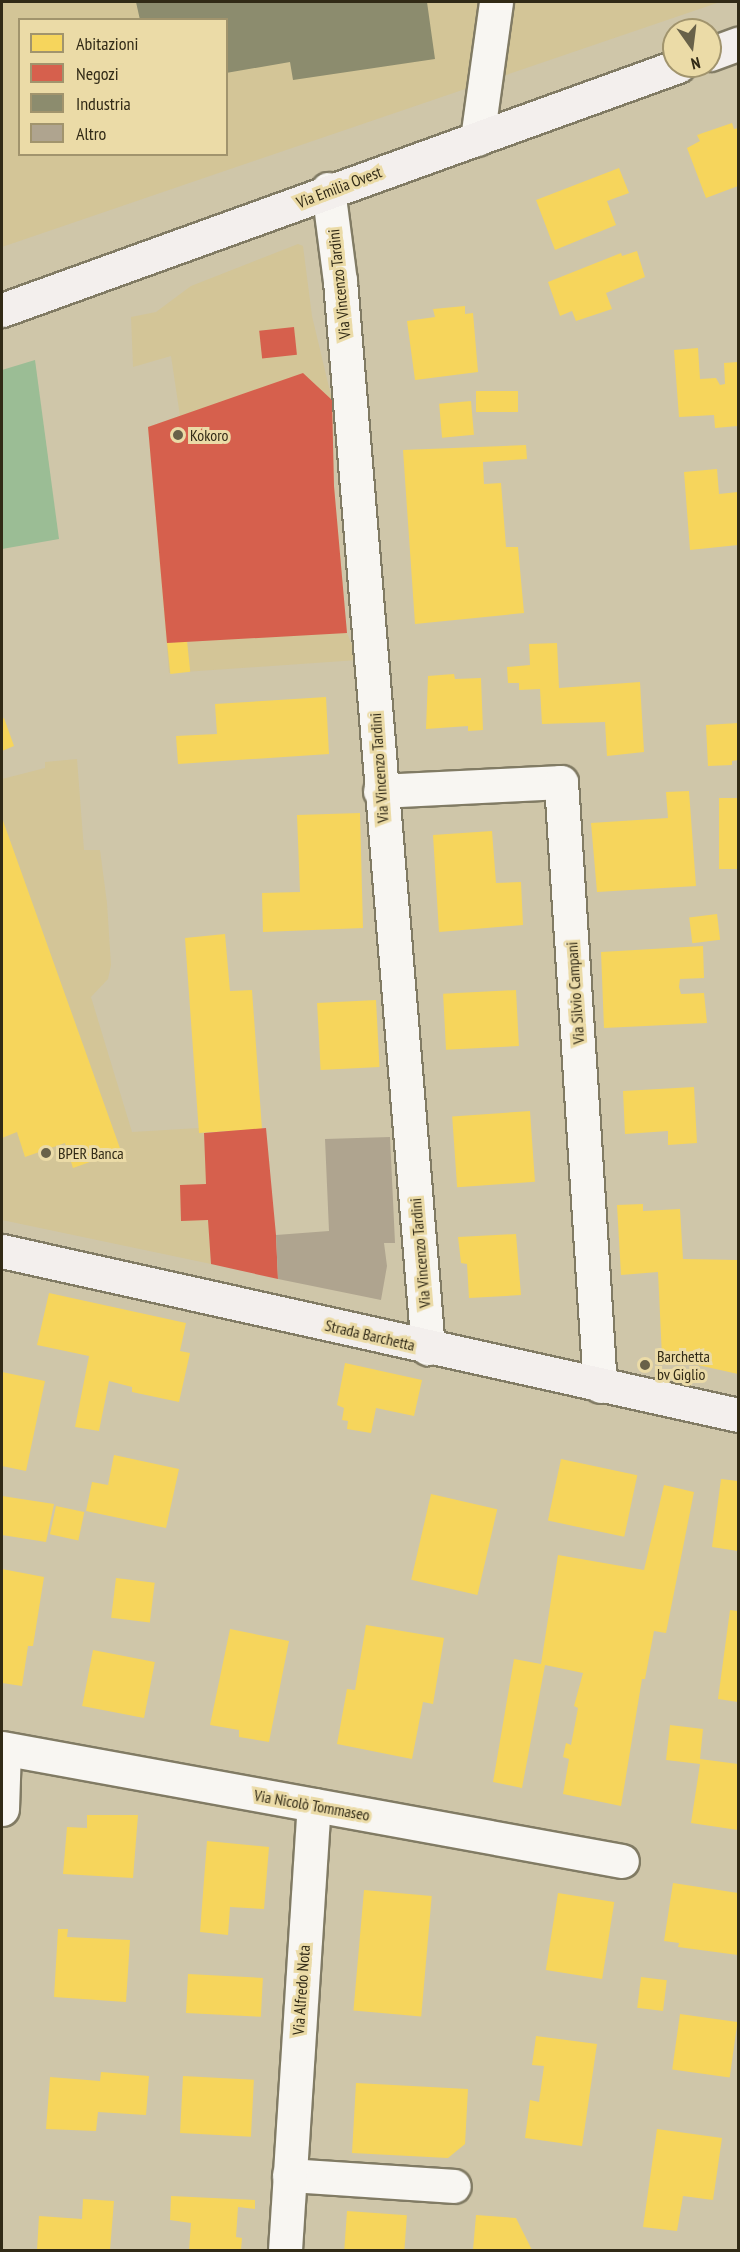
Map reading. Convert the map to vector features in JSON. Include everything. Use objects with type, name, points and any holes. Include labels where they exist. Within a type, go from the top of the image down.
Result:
[{"type":"main road","points":[[722,50],[738,44]]},
{"type":"main road","name":"Via Emilia Ovest","points":[[2,310],[328,189],[477,139],[662,72]]},
{"type":"main road","name":"Strada Barchetta","points":[[2,1251],[428,1348],[738,1415]]},
{"type":"street","points":[[477,139],[496,2]]},
{"type":"street","name":"Via Vincenzo Tardini","points":[[328,189],[340,281],[380,791],[428,1348]]},
{"type":"street","name":"Via Silvio Campani","points":[[380,791],[561,782],[600,1386]]},
{"type":"street","points":[[2,1809],[3,1749]]},
{"type":"street","name":"Via Nicolò Tommaseo","points":[[3,1749],[622,1861]]},
{"type":"street","name":"Via Alfredo Nota","points":[[285,2250],[314,1805]]},
{"type":"street","points":[[289,2175],[454,2186]]},
{"type":"shaded area","points":[[2,2],[720,2],[673,18],[662,18],[662,22],[2,247]]},
{"type":"shaded area","points":[[298,244],[303,246],[312,316],[332,400],[334,486],[347,633],[358,660],[169,673],[148,427],[180,416],[171,356],[133,367],[131,317],[156,312],[191,286]]},
{"type":"shaded area","points":[[77,759],[84,850],[100,850],[107,903],[111,965],[108,979],[91,997],[132,1132],[199,1128],[199,1133],[204,1133],[211,1264],[2,1220],[2,779],[45,768],[45,762]]},
{"type":"green space","points":[[35,360],[59,539],[2,549],[2,370]]},
{"type":"building: Abitazioni","points":[[732,123],[734,129],[738,128],[738,186],[706,198],[687,148],[700,141],[697,135]]},
{"type":"building: Abitazioni","points":[[619,168],[629,193],[607,201],[616,225],[555,250],[536,200]]},
{"type":"building: Abitazioni","points":[[637,251],[645,277],[606,293],[612,309],[576,321],[572,311],[560,316],[548,282],[621,253],[622,256]]},
{"type":"building: Abitazioni","points":[[465,306],[465,314],[473,313],[478,372],[415,380],[407,321],[435,317],[433,309]]},
{"type":"building: Abitazioni","points":[[698,348],[700,379],[716,378],[720,385],[725,384],[724,363],[738,362],[738,426],[715,428],[714,415],[679,417],[674,350]]},
{"type":"building: Abitazioni","points":[[476,391],[518,391],[518,412],[476,412]]},
{"type":"building: Abitazioni","points":[[471,401],[474,435],[442,438],[439,404]]},
{"type":"building: Abitazioni","points":[[526,445],[527,459],[483,462],[484,484],[501,483],[506,547],[518,547],[524,613],[415,624],[403,450]]},
{"type":"building: Abitazioni","points":[[717,469],[719,494],[738,492],[738,545],[690,550],[684,472]]},
{"type":"building: Abitazioni","points":[[187,641],[190,672],[170,674],[167,643]]},
{"type":"building: Abitazioni","points":[[557,643],[559,688],[640,682],[644,752],[607,756],[605,722],[542,724],[540,689],[519,690],[519,683],[508,683],[507,667],[530,665],[529,644]]},
{"type":"building: Abitazioni","points":[[454,674],[455,679],[481,678],[483,730],[468,731],[468,726],[426,729],[428,676]]},
{"type":"building: Abitazioni","points":[[326,697],[329,754],[178,764],[176,736],[217,734],[215,704]]},
{"type":"building: Abitazioni","points":[[4,718],[14,746],[2,751],[2,719]]},
{"type":"building: Abitazioni","points":[[738,723],[738,760],[732,761],[732,765],[708,766],[706,725]]},
{"type":"building: Abitazioni","points":[[689,791],[696,886],[597,892],[591,823],[668,818],[666,792]]},
{"type":"building: Abitazioni","points":[[719,798],[738,798],[738,869],[719,869]]},
{"type":"building: Abitazioni","points":[[360,813],[363,928],[263,932],[262,893],[300,892],[297,815]]},
{"type":"building: Abitazioni","points":[[2,818],[121,1151],[73,1168],[65,1143],[25,1157],[17,1132],[2,1138]]},
{"type":"building: Abitazioni","points":[[492,831],[496,883],[521,882],[523,925],[439,932],[433,835]]},
{"type":"building: Abitazioni","points":[[717,914],[720,940],[692,943],[689,917]]},
{"type":"building: Abitazioni","points":[[225,934],[230,991],[252,990],[262,1129],[199,1133],[185,938]]},
{"type":"building: Abitazioni","points":[[703,946],[704,978],[680,979],[679,987],[681,994],[704,993],[707,1023],[604,1028],[601,952]]},
{"type":"building: Abitazioni","points":[[516,990],[519,1046],[446,1050],[443,994]]},
{"type":"building: Abitazioni","points":[[376,1000],[380,1067],[321,1070],[317,1003]]},
{"type":"building: Abitazioni","points":[[694,1087],[697,1143],[668,1145],[668,1131],[625,1134],[623,1091]]},
{"type":"building: Abitazioni","points":[[530,1111],[535,1182],[457,1187],[452,1116]]},
{"type":"building: Abitazioni","points":[[643,1204],[643,1211],[680,1209],[683,1259],[738,1260],[738,1374],[662,1357],[658,1272],[621,1275],[617,1205]]},
{"type":"building: Abitazioni","points":[[516,1234],[521,1295],[469,1298],[467,1264],[461,1263],[458,1237]]},
{"type":"building: Abitazioni","points":[[49,1293],[186,1323],[180,1351],[190,1353],[179,1402],[132,1392],[132,1387],[109,1381],[99,1431],[75,1427],[89,1356],[37,1345]]},
{"type":"building: Abitazioni","points":[[345,1363],[422,1380],[414,1416],[376,1408],[371,1433],[347,1429],[348,1421],[342,1420],[344,1408],[337,1405]]},
{"type":"building: Abitazioni","points":[[2,1372],[45,1381],[26,1471],[2,1466]]},
{"type":"building: Abitazioni","points":[[114,1455],[179,1469],[166,1528],[86,1511],[92,1482],[108,1485]]},
{"type":"building: Abitazioni","points":[[561,1459],[637,1475],[624,1537],[548,1521]]},
{"type":"building: Abitazioni","points":[[721,1479],[738,1481],[738,1551],[712,1547]]},
{"type":"building: Abitazioni","points":[[664,1485],[694,1492],[666,1633],[654,1631],[645,1679],[642,1679],[621,1806],[563,1794],[569,1759],[563,1757],[566,1743],[571,1745],[578,1708],[574,1706],[583,1673],[545,1665],[522,1788],[493,1782],[514,1659],[541,1664],[558,1555],[644,1570]]},
{"type":"building: Abitazioni","points":[[431,1494],[497,1509],[477,1595],[411,1580]]},
{"type":"building: Abitazioni","points":[[2,1496],[54,1504],[46,1542],[2,1535]]},
{"type":"building: Abitazioni","points":[[56,1506],[84,1512],[78,1540],[50,1534]]},
{"type":"building: Abitazioni","points":[[2,1569],[44,1577],[33,1646],[28,1646],[22,1686],[2,1683]]},
{"type":"building: Abitazioni","points":[[116,1578],[155,1583],[150,1622],[111,1618]]},
{"type":"building: Abitazioni","points":[[730,1610],[738,1611],[738,1702],[718,1699]]},
{"type":"building: Abitazioni","points":[[366,1625],[444,1638],[433,1704],[423,1702],[412,1759],[337,1744],[347,1689],[355,1690]]},
{"type":"building: Abitazioni","points":[[230,1629],[289,1641],[269,1742],[239,1737],[239,1730],[210,1725]]},
{"type":"building: Abitazioni","points":[[93,1650],[155,1662],[144,1718],[82,1706]]},
{"type":"building: Abitazioni","points":[[670,1725],[703,1729],[700,1759],[738,1764],[738,1830],[691,1823],[700,1764],[666,1760]]},
{"type":"building: Abitazioni","points":[[87,1815],[138,1815],[133,1878],[63,1874],[67,1827],[87,1828]]},
{"type":"building: Abitazioni","points":[[207,1841],[269,1847],[264,1909],[230,1907],[228,1935],[200,1932]]},
{"type":"building: Abitazioni","points":[[673,1883],[738,1893],[738,1955],[678,1947],[679,1943],[664,1941]]},
{"type":"building: Abitazioni","points":[[364,1890],[432,1896],[421,2016],[353,2011]]},
{"type":"building: Abitazioni","points":[[558,1893],[614,1902],[602,1979],[546,1970]]},
{"type":"building: Abitazioni","points":[[58,1929],[68,1929],[67,1937],[130,1940],[126,2002],[54,1997]]},
{"type":"building: Abitazioni","points":[[188,1974],[263,1978],[261,2017],[186,2013]]},
{"type":"building: Abitazioni","points":[[641,1977],[667,1980],[663,2011],[637,2008]]},
{"type":"building: Abitazioni","points":[[680,2014],[737,2022],[730,2078],[672,2069]]},
{"type":"building: Abitazioni","points":[[536,2036],[597,2044],[582,2146],[525,2138],[530,2100],[539,2102],[544,2066],[532,2065]]},
{"type":"building: Abitazioni","points":[[101,2072],[149,2076],[146,2115],[98,2112],[96,2131],[46,2129],[50,2077],[100,2081]]},
{"type":"building: Abitazioni","points":[[183,2076],[254,2080],[251,2137],[180,2133]]},
{"type":"building: Abitazioni","points":[[356,2083],[468,2089],[465,2144],[448,2158],[352,2153]]},
{"type":"building: Abitazioni","points":[[657,2129],[722,2138],[713,2200],[683,2196],[677,2231],[643,2227]]},
{"type":"building: Abitazioni","points":[[171,2196],[255,2200],[255,2209],[238,2207],[236,2237],[242,2238],[241,2250],[189,2250],[191,2223],[170,2220]]},
{"type":"building: Abitazioni","points":[[83,2199],[114,2201],[110,2250],[37,2250],[39,2216],[82,2219]]},
{"type":"building: Abitazioni","points":[[347,2211],[407,2215],[404,2250],[344,2250]]},
{"type":"building: Abitazioni","points":[[476,2215],[516,2218],[532,2250],[473,2250]]},
{"type":"building: Negozi","points":[[294,327],[297,355],[262,359],[259,331]]},
{"type":"building: Negozi","points":[[303,373],[332,400],[334,486],[347,633],[167,643],[148,427]]},
{"type":"building: Negozi","points":[[266,1128],[278,1279],[211,1264],[208,1220],[181,1221],[180,1185],[206,1184],[204,1133]]},
{"type":"building: Industria","points":[[136,2],[427,2],[435,59],[293,80],[290,62],[228,73],[228,18],[140,18]]},
{"type":"building: Altro","points":[[390,1137],[395,1243],[384,1243],[387,1266],[381,1300],[278,1279],[276,1235],[329,1231],[325,1139]]},
{"type":"place","name":"Kokoro","points":[[178,435]]},
{"type":"place","name":"BPER Banca","points":[[46,1153]]},
{"type":"place","name":"Barchetta bv Giglio","points":[[645,1365]]}]
